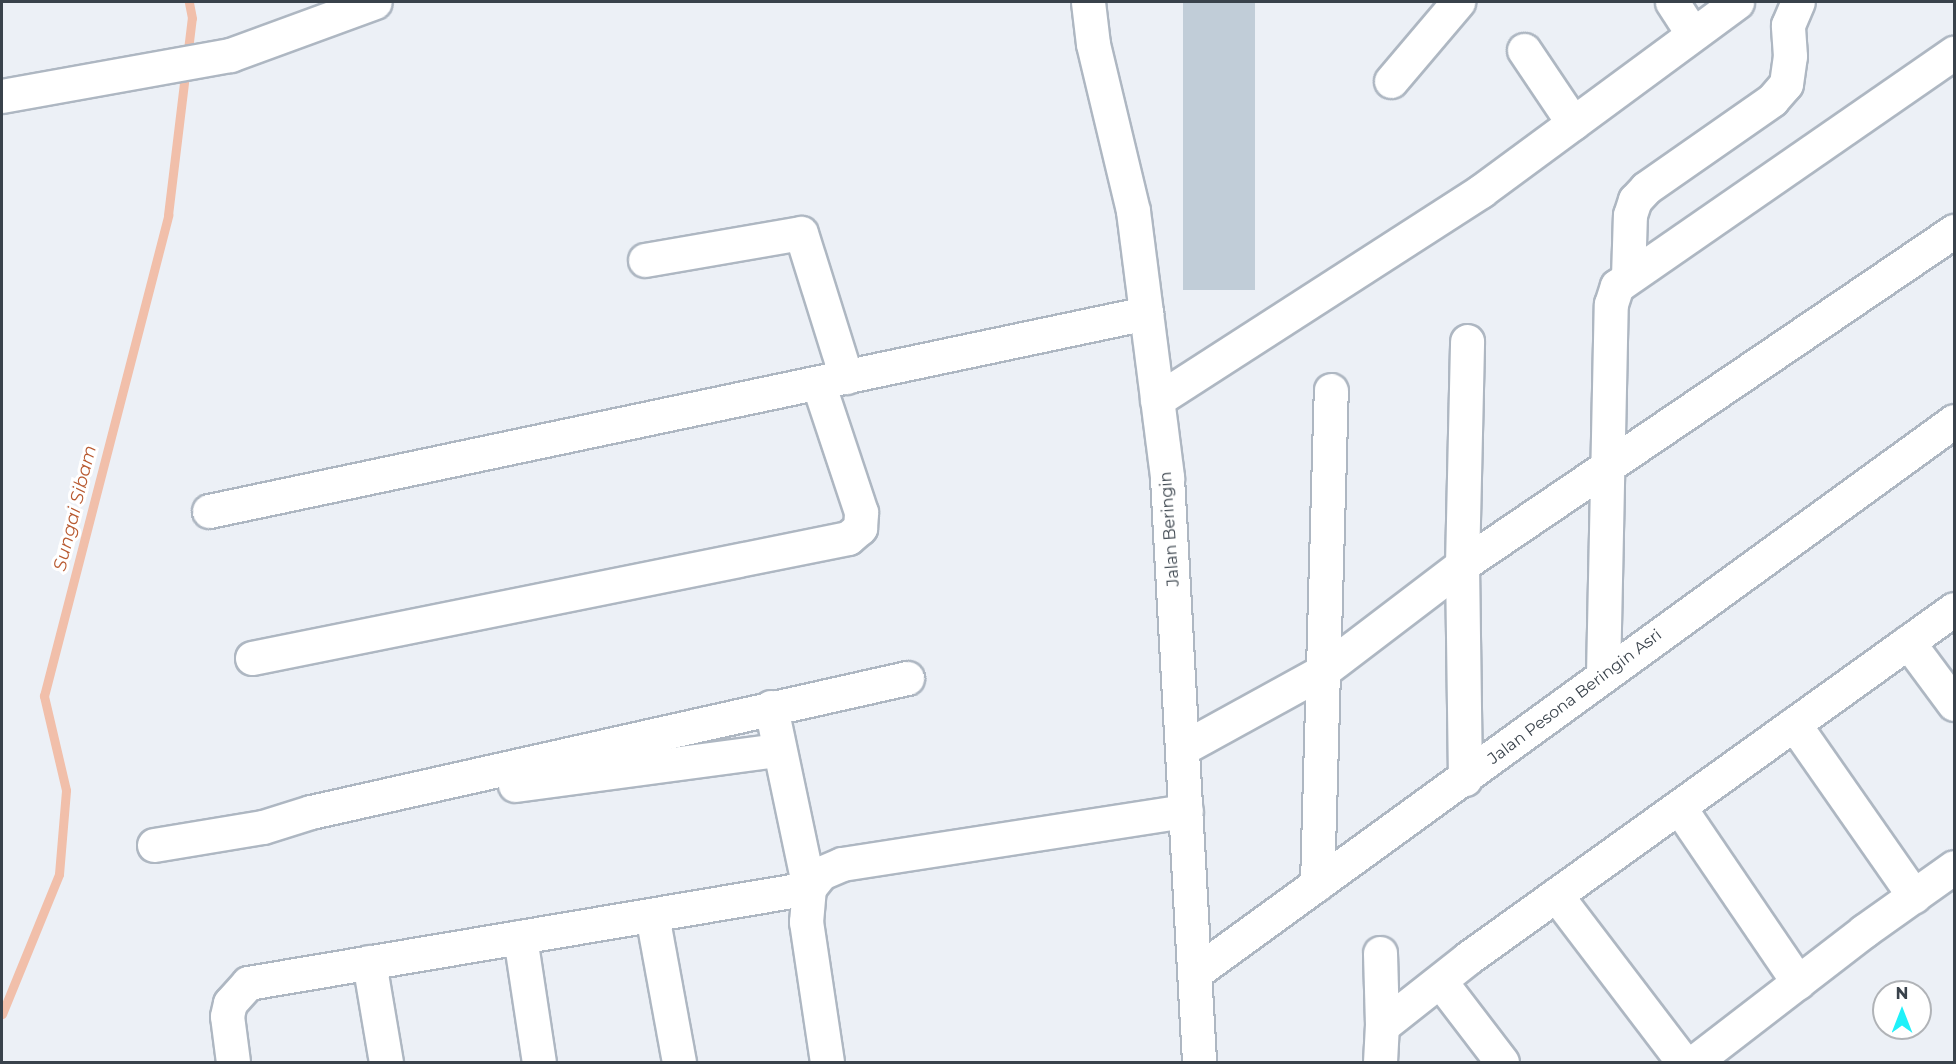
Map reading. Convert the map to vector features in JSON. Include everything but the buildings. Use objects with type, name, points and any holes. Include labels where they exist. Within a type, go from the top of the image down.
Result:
[{"type":"street","points":[[2,96],[230,54],[375,2]]},
{"type":"street","name":"Jalan Beringin","points":[[1088,2],[1093,44],[1133,211],[1167,478],[1196,972],[1199,1062]]},
{"type":"street","points":[[1391,81],[1458,2]]},
{"type":"street","points":[[1672,2],[1693,34]]},
{"type":"street","points":[[1157,400],[1482,191],[1737,2]]},
{"type":"street","points":[[1628,277],[1630,214],[1635,200],[1646,188],[1772,100],[1786,84],[1790,56],[1788,26],[1798,2]]},
{"type":"street","points":[[1524,50],[1573,123]]},
{"type":"street","points":[[1603,675],[1611,304],[1617,286],[1954,53]]},
{"type":"street","points":[[1183,748],[1323,671],[1462,565],[1954,231]]},
{"type":"street","points":[[252,658],[848,538],[860,528],[861,512],[801,233],[645,261]]},
{"type":"street","points":[[209,511],[1146,313]]},
{"type":"street","points":[[1465,779],[1462,565],[1467,341]]},
{"type":"street","points":[[1317,884],[1331,390]]},
{"type":"street","name":"Jalan Pesona Beringin Asri","points":[[1196,972],[1465,779],[1603,675],[1954,421]]},
{"type":"street","points":[[1382,1026],[1556,895],[1954,609]]},
{"type":"street","points":[[1908,642],[1954,704]]},
{"type":"street","points":[[154,845],[263,827],[311,812],[907,678]]},
{"type":"street","points":[[771,707],[778,750],[809,888],[806,922],[827,1062]]},
{"type":"street","points":[[1794,724],[1914,896]]},
{"type":"street","points":[[311,812],[778,750]]},
{"type":"street","points":[[1679,807],[1798,982]]},
{"type":"street","points":[[233,1062],[227,1016],[230,1003],[248,983],[809,888],[821,873],[842,864],[1186,811]]},
{"type":"street","points":[[1694,1062],[1954,867]]},
{"type":"street","points":[[1556,895],[1683,1062]]},
{"type":"street","points":[[652,915],[679,1062]]},
{"type":"street","points":[[520,937],[539,1062]]},
{"type":"street","points":[[1380,953],[1382,1026],[1380,1062]]},
{"type":"street","points":[[369,962],[386,1062]]},
{"type":"street","points":[[1440,981],[1502,1062]]},
{"type":"waterway","name":"Sungai Sibam","points":[[2,1014],[59,874],[66,790],[44,696],[168,215],[192,18],[189,2]]}]
